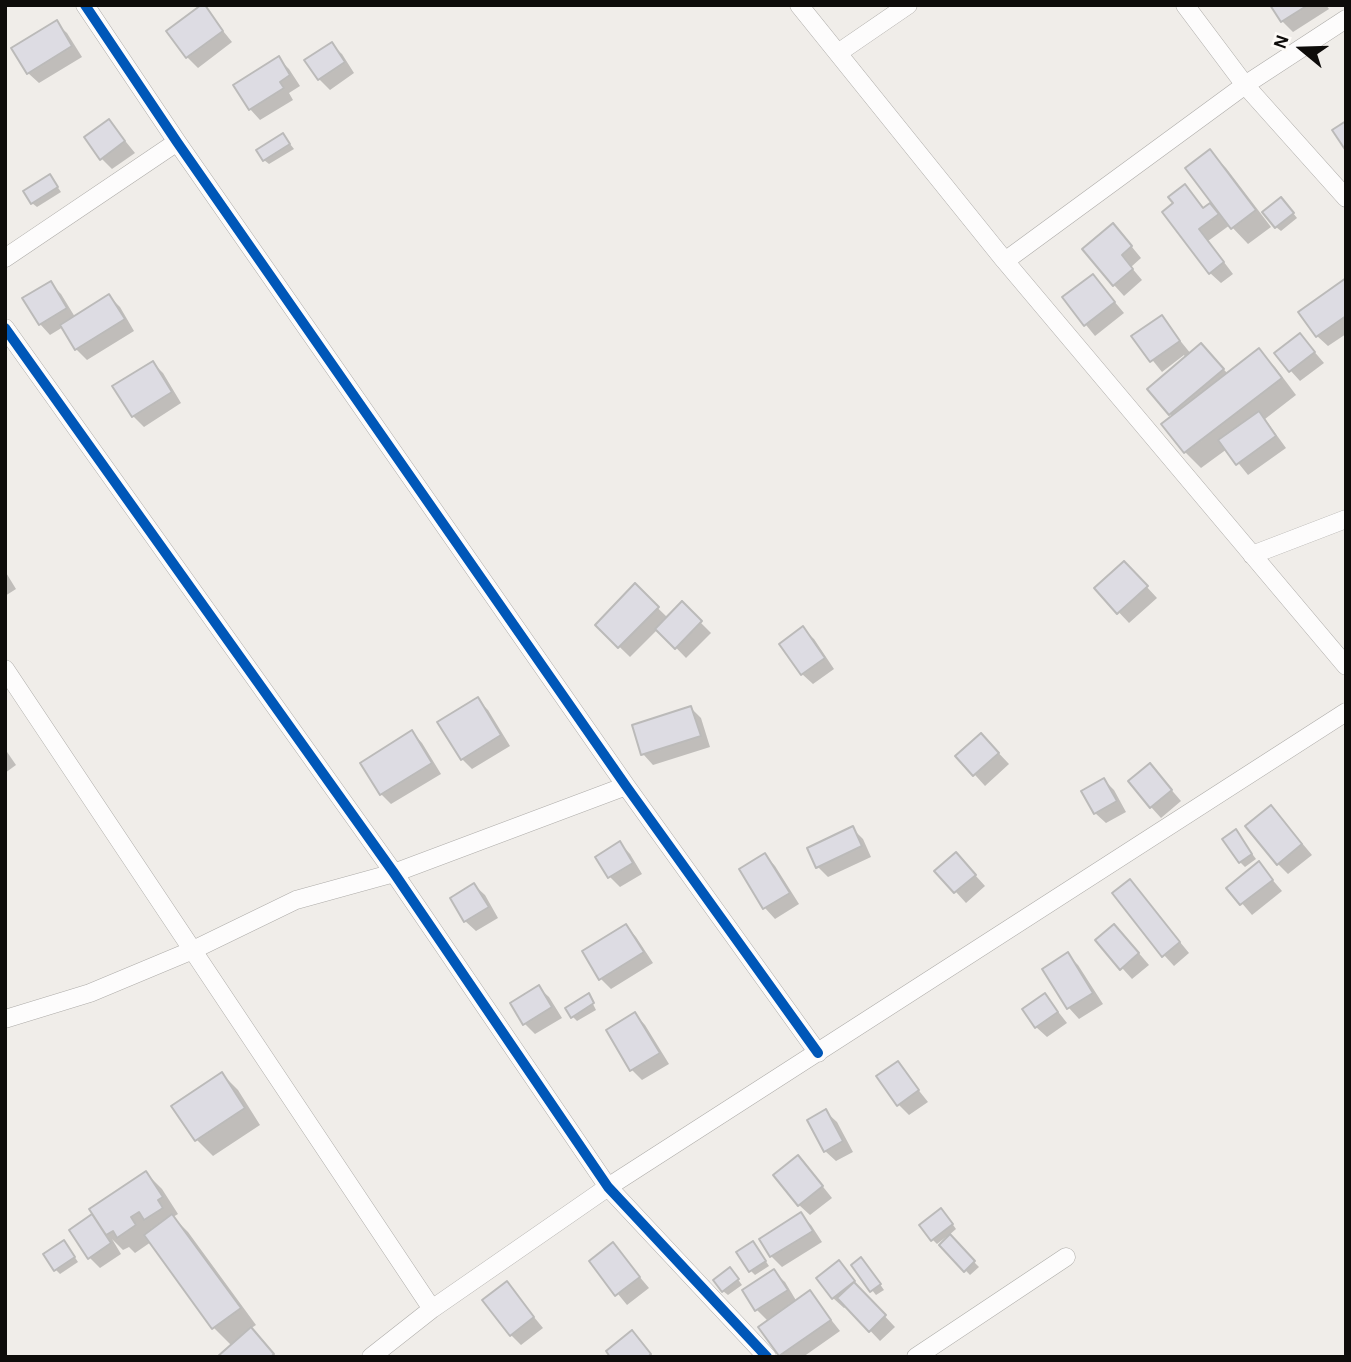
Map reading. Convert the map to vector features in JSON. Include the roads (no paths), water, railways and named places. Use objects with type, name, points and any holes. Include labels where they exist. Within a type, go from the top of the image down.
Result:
[{"type":"street","points":[[85,5],[177,142],[626,786],[818,1053]]},
{"type":"street","points":[[799,5],[1005,261],[1346,666]]},
{"type":"street","points":[[838,53],[908,5]]},
{"type":"street","points":[[1185,5],[1245,85],[1346,198]]},
{"type":"street","points":[[1005,261],[1245,85],[1346,19]]},
{"type":"street","points":[[5,258],[177,142]]},
{"type":"street","points":[[5,328],[394,873],[608,1187],[767,1357]]},
{"type":"street","points":[[1252,555],[1346,519]]},
{"type":"street","points":[[5,669],[432,1309]]},
{"type":"street","points":[[371,1357],[432,1309],[608,1187],[1346,712]]},
{"type":"street","points":[[5,1019],[90,993],[193,950],[296,900],[394,873],[626,786]]},
{"type":"street","points":[[916,1357],[1066,1257]]}]
